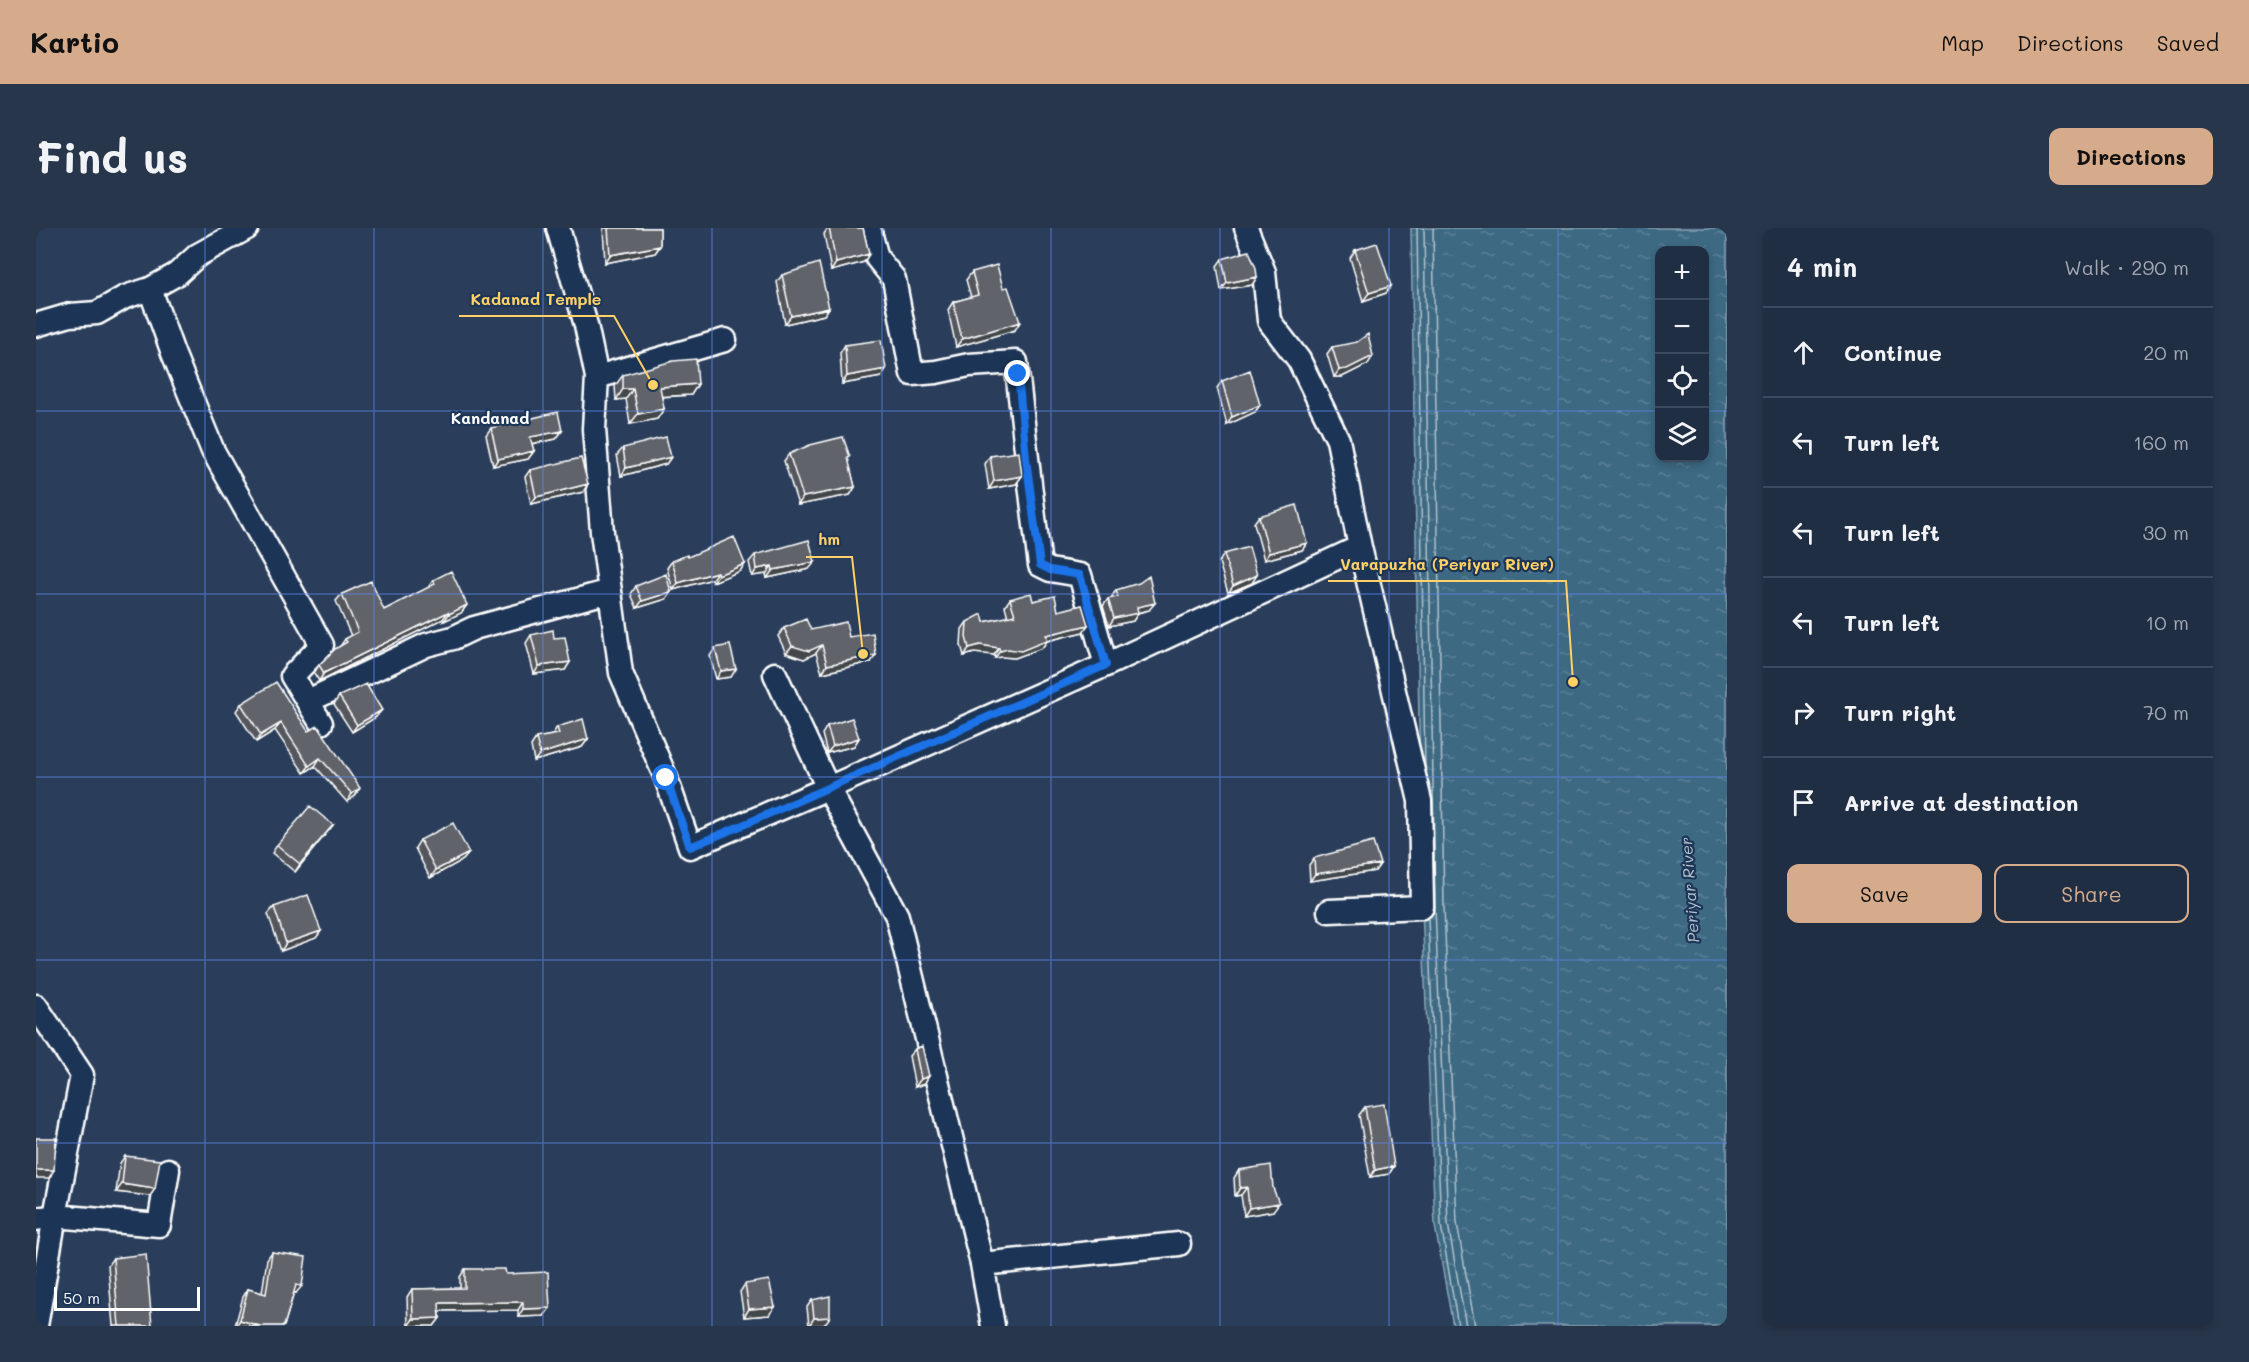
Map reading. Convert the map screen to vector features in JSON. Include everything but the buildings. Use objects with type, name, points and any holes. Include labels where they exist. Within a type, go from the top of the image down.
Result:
[{"type":"street","points":[[36,325],[70,315],[97,313],[125,297],[150,289],[177,274],[198,255],[247,228]]},
{"type":"street","points":[[558,228],[586,325],[597,377],[594,429],[602,532],[621,674],[666,778],[690,847],[1106,665],[1360,546]]},
{"type":"street","points":[[869,228],[877,258],[894,279],[912,374],[969,365],[1016,362],[1040,565],[1050,570],[1080,575],[1106,665]]},
{"type":"street","points":[[1246,228],[1264,272],[1269,321],[1299,360],[1338,440],[1360,546],[1420,801],[1422,907],[1329,911]]},
{"type":"street","points":[[150,289],[213,451],[322,645],[292,676],[321,723]]},
{"type":"street","points":[[597,377],[725,340]]},
{"type":"street","points":[[308,701],[426,645],[453,638],[474,628],[610,591]]},
{"type":"street","points":[[775,674],[828,788],[897,916],[982,1264],[993,1326]]},
{"type":"street","points":[[36,1006],[82,1075],[46,1218],[36,1326]]},
{"type":"street","points":[[46,1218],[159,1225],[168,1170]]},
{"type":"street","points":[[982,1264],[1179,1244]]},
{"type":"water","name":"Periyar River","points":[[1411,228],[1727,228],[1727,1326],[1453,1326],[1435,1226],[1422,907]]},
{"type":"place","name":"Kadanad Temple","points":[[653,385]]},
{"type":"place","name":"hm","points":[[863,654]]},
{"type":"place","name":"Varapuzha (Periyar River)","points":[[1573,682]]},
{"type":"district","name":"Kandanad","points":[[490,417]]},
{"type":"route","points":[[666,778],[690,847],[1106,665],[1080,575],[1050,570],[1040,565],[1018,374]]}]
